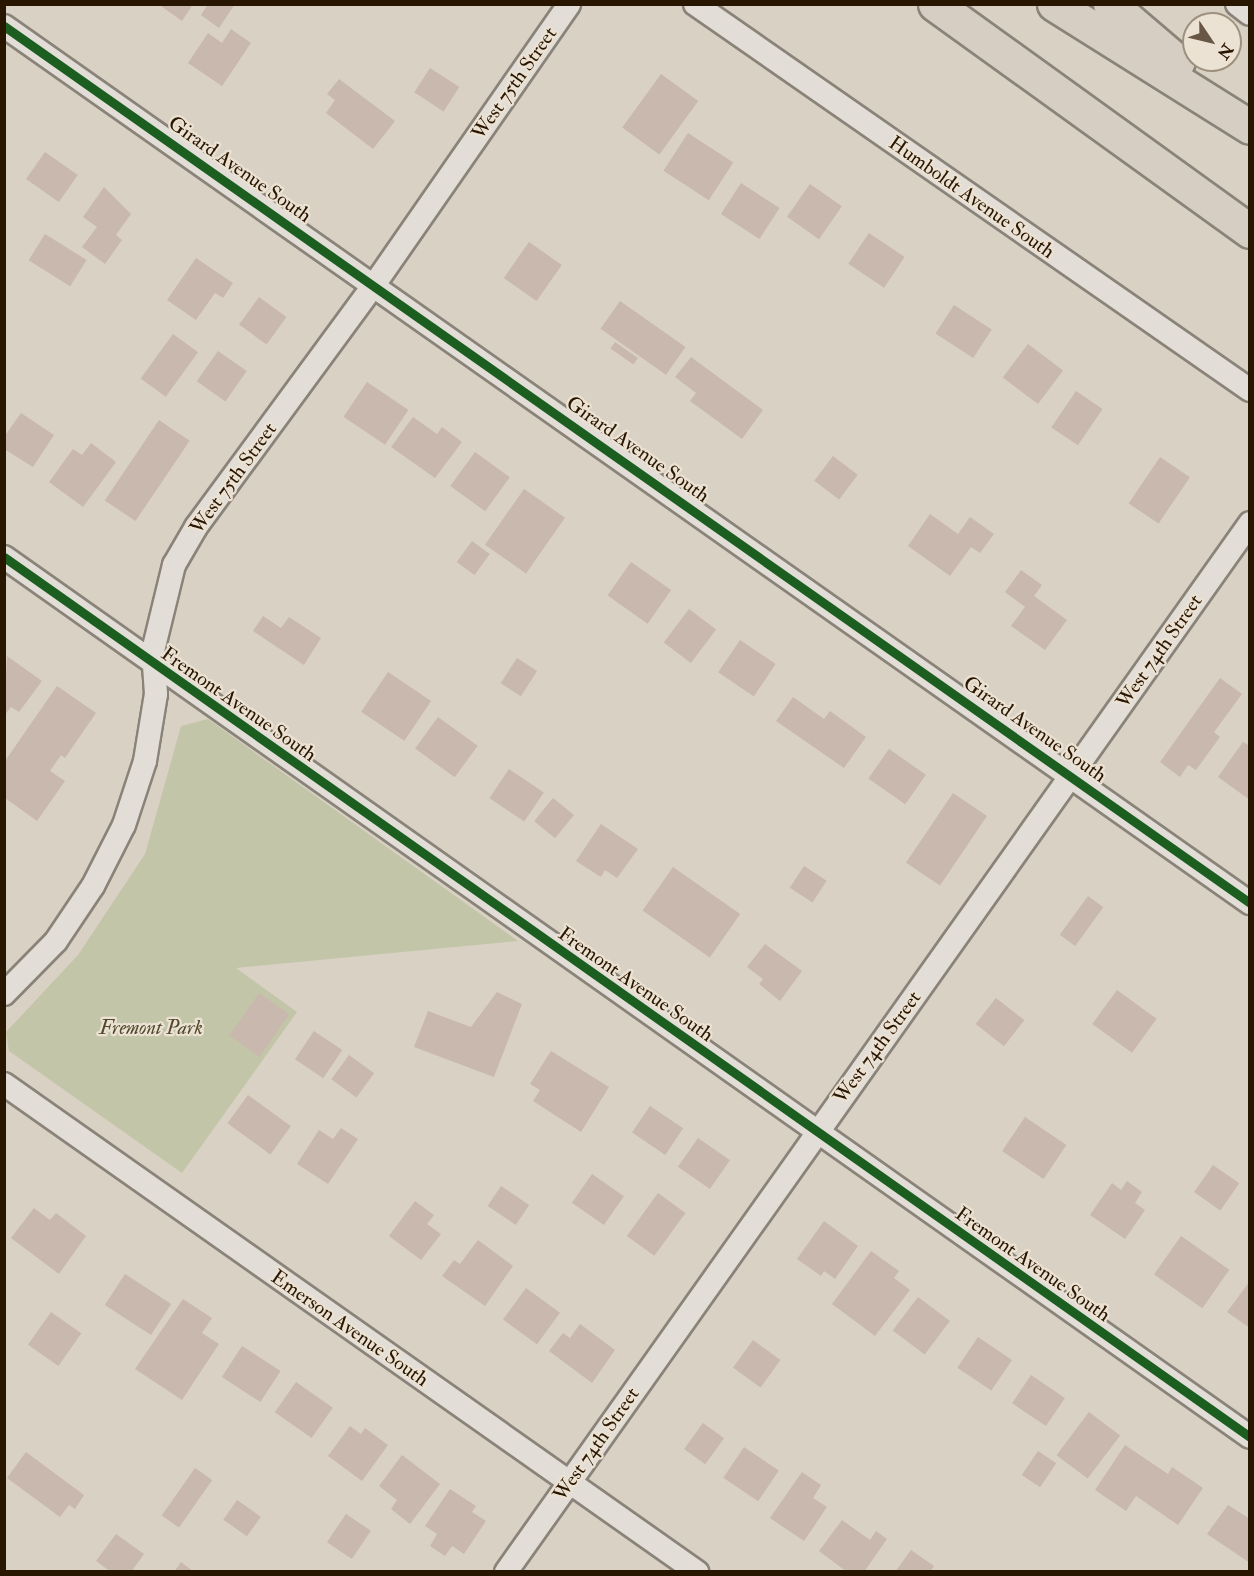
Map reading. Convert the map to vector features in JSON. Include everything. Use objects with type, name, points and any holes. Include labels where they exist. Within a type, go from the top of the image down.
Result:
[{"type":"highway","points":[[935,4],[1250,231]]},
{"type":"highway","points":[[1054,4],[1250,126]]},
{"type":"highway","points":[[1110,4],[1250,126]]},
{"type":"street","name":"West 75th Street","points":[[4,994],[56,941],[93,885],[124,825],[145,761],[156,694],[154,666],[161,606],[180,555],[374,285],[569,4]]},
{"type":"street","name":"Humboldt Avenue South","points":[[695,4],[1250,390]]},
{"type":"street","points":[[1237,4],[1250,14]]},
{"type":"street","name":"Girard Avenue South","points":[[4,26],[1250,903]]},
{"type":"street","name":"West 74th Street","points":[[506,1572],[815,1133],[1250,524]]},
{"type":"street","name":"Fremont Avenue South","points":[[4,557],[154,666],[815,1133],[1250,1437]]},
{"type":"street","name":"Emerson Avenue South","points":[[4,1084],[697,1572]]},
{"type":"green space","name":"Fremont Park","points":[[208,719],[518,941],[236,968],[297,1012],[182,1173],[9,1051],[6,1032],[78,955],[145,854],[181,726]]},
{"type":"building","points":[[158,4],[193,4],[182,21]]},
{"type":"building","points":[[208,4],[235,4],[219,28],[201,15]]},
{"type":"building","points":[[231,29],[251,43],[222,86],[188,63],[208,33],[222,43]]},
{"type":"building","points":[[430,68],[459,87],[444,111],[414,92]]},
{"type":"building","points":[[661,74],[698,101],[659,154],[622,127]]},
{"type":"building","points":[[339,79],[395,121],[373,149],[326,113],[335,100],[327,94]]},
{"type":"building","points":[[688,133],[733,162],[709,200],[663,171]]},
{"type":"building","points":[[45,152],[78,175],[59,202],[26,179]]},
{"type":"building","points":[[741,183],[780,208],[759,239],[721,214]]},
{"type":"building","points":[[810,184],[842,206],[819,239],[787,217]]},
{"type":"building","points":[[104,187],[131,214],[116,235],[122,240],[105,264],[82,247],[97,227],[83,217]]},
{"type":"building","points":[[869,233],[905,257],[884,288],[848,264]]},
{"type":"building","points":[[45,234],[87,260],[70,286],[29,260]]},
{"type":"building","points":[[529,242],[562,265],[537,301],[504,278]]},
{"type":"building","points":[[196,258],[233,283],[223,298],[215,293],[196,320],[167,300]]},
{"type":"building","points":[[259,297],[287,317],[267,344],[239,325]]},
{"type":"building","points":[[620,301],[686,347],[666,375],[600,329]]},
{"type":"building","points":[[954,305],[992,330],[973,358],[935,334]]},
{"type":"building","points":[[173,334],[198,352],[166,397],[141,378]]},
{"type":"building","points":[[615,342],[638,358],[633,365],[610,349]]},
{"type":"building","points":[[1028,344],[1063,370],[1038,404],[1003,378]]},
{"type":"building","points":[[218,351],[247,371],[225,401],[197,381]]},
{"type":"building","points":[[691,357],[763,410],[742,439],[690,401],[696,393],[675,377]]},
{"type":"building","points":[[367,382],[408,410],[385,445],[344,417]]},
{"type":"building","points":[[1076,391],[1103,409],[1078,445],[1051,427]]},
{"type":"building","points":[[21,413],[54,435],[33,467],[4,449],[4,437]]},
{"type":"building","points":[[413,417],[437,434],[442,427],[462,442],[435,478],[391,447]]},
{"type":"building","points":[[159,420],[190,441],[135,521],[105,500]]},
{"type":"building","points":[[91,443],[116,462],[83,507],[49,482],[73,449],[82,455]]},
{"type":"building","points":[[475,452],[510,477],[485,511],[450,486]]},
{"type":"building","points":[[833,456],[858,475],[839,499],[814,481]]},
{"type":"building","points":[[1160,457],[1190,477],[1159,524],[1129,503]]},
{"type":"building","points":[[524,489],[565,518],[526,573],[485,545]]},
{"type":"building","points":[[930,514],[958,534],[970,517],[994,534],[980,553],[971,547],[950,576],[908,546]]},
{"type":"building","points":[[472,541],[490,554],[475,575],[457,562]]},
{"type":"building","points":[[631,562],[671,590],[648,624],[607,596]]},
{"type":"building","points":[[1021,570],[1042,585],[1034,596],[1067,620],[1045,650],[1011,626],[1025,607],[1005,592]]},
{"type":"building","points":[[689,609],[716,629],[691,663],[664,643]]},
{"type":"building","points":[[263,616],[281,628],[289,617],[321,638],[304,665],[253,631]]},
{"type":"building","points":[[740,640],[776,664],[754,696],[718,672]]},
{"type":"building","points":[[7,656],[42,681],[19,712],[11,707],[4,716]]},
{"type":"building","points":[[517,658],[537,671],[521,696],[501,683]]},
{"type":"building","points":[[388,672],[431,701],[404,741],[361,712]]},
{"type":"building","points":[[1220,678],[1242,694],[1214,732],[1220,737],[1196,770],[1188,765],[1180,777],[1160,762]]},
{"type":"building","points":[[57,686],[96,713],[65,758],[61,755],[50,771],[65,781],[37,821],[5,798],[5,761]]},
{"type":"building","points":[[793,697],[824,719],[830,711],[866,737],[844,768],[776,721]]},
{"type":"building","points":[[438,717],[478,746],[455,777],[415,749]]},
{"type":"building","points":[[1243,742],[1250,746],[1250,800],[1218,777]]},
{"type":"building","points":[[889,749],[926,775],[905,804],[868,778]]},
{"type":"building","points":[[509,769],[544,792],[524,822],[489,798]]},
{"type":"building","points":[[953,793],[987,816],[940,886],[906,863]]},
{"type":"building","points":[[553,798],[574,815],[555,838],[534,821]]},
{"type":"building","points":[[601,824],[638,849],[617,878],[605,870],[601,877],[576,861]]},
{"type":"building","points":[[804,866],[827,881],[812,903],[790,888]]},
{"type":"building","points":[[673,867],[740,914],[710,957],[643,910]]},
{"type":"building","points":[[1088,896],[1103,907],[1075,946],[1060,935]]},
{"type":"building","points":[[765,944],[802,971],[780,1001],[759,984],[763,979],[747,967]]},
{"type":"building","points":[[1117,990],[1157,1019],[1132,1053],[1092,1024]]},
{"type":"building","points":[[497,992],[522,1004],[494,1077],[414,1047],[428,1011],[471,1027]]},
{"type":"building","points":[[259,993],[289,1014],[259,1057],[229,1036]]},
{"type":"building","points":[[996,998],[1024,1020],[1004,1046],[976,1024]]},
{"type":"building","points":[[314,1031],[342,1050],[323,1078],[295,1059]]},
{"type":"building","points":[[551,1051],[609,1087],[581,1132],[533,1101],[540,1090],[530,1084]]},
{"type":"building","points":[[349,1055],[374,1073],[356,1097],[331,1079]]},
{"type":"building","points":[[248,1095],[291,1126],[270,1154],[227,1123]]},
{"type":"building","points":[[650,1106],[683,1128],[665,1155],[632,1133]]},
{"type":"building","points":[[1025,1117],[1066,1145],[1044,1179],[1002,1151]]},
{"type":"building","points":[[341,1128],[358,1139],[328,1184],[297,1164],[319,1130],[333,1139]]},
{"type":"building","points":[[698,1138],[730,1160],[710,1189],[678,1167]]},
{"type":"building","points":[[1213,1165],[1239,1183],[1220,1210],[1194,1192]]},
{"type":"building","points":[[592,1174],[624,1196],[604,1225],[572,1203]]},
{"type":"building","points":[[1127,1181],[1142,1192],[1135,1203],[1145,1210],[1125,1239],[1090,1215],[1112,1183],[1121,1190]]},
{"type":"building","points":[[501,1186],[529,1205],[516,1225],[488,1206]]},
{"type":"building","points":[[658,1193],[686,1213],[654,1256],[627,1236]]},
{"type":"building","points":[[415,1201],[434,1215],[427,1224],[441,1234],[421,1260],[389,1236]]},
{"type":"building","points":[[34,1208],[50,1220],[56,1213],[86,1236],[59,1274],[11,1238]]},
{"type":"building","points":[[824,1221],[858,1246],[835,1279],[824,1271],[821,1276],[797,1259]]},
{"type":"building","points":[[1181,1236],[1229,1270],[1202,1308],[1154,1275]]},
{"type":"building","points":[[478,1240],[513,1266],[485,1306],[442,1276],[454,1260],[460,1264]]},
{"type":"building","points":[[871,1251],[899,1271],[894,1278],[910,1290],[875,1336],[832,1304]]},
{"type":"building","points":[[125,1274],[171,1304],[151,1335],[105,1305]]},
{"type":"building","points":[[1250,1281],[1250,1328],[1227,1312]]},
{"type":"building","points":[[526,1288],[560,1313],[537,1344],[503,1320]]},
{"type":"building","points":[[918,1297],[950,1321],[925,1355],[893,1331]]},
{"type":"building","points":[[183,1299],[212,1318],[202,1333],[219,1344],[182,1400],[135,1369]]},
{"type":"building","points":[[51,1312],[81,1333],[58,1366],[28,1345]]},
{"type":"building","points":[[580,1324],[615,1350],[592,1383],[549,1351],[563,1333],[570,1338]]},
{"type":"building","points":[[978,1337],[1012,1360],[991,1391],[957,1368]]},
{"type":"building","points":[[753,1340],[781,1360],[761,1387],[733,1368]]},
{"type":"building","points":[[242,1346],[281,1371],[260,1402],[222,1377]]},
{"type":"building","points":[[1031,1375],[1065,1398],[1046,1426],[1012,1403]]},
{"type":"building","points":[[296,1382],[333,1408],[312,1438],[275,1412]]},
{"type":"building","points":[[1089,1412],[1120,1435],[1088,1479],[1057,1455]]},
{"type":"building","points":[[703,1423],[724,1438],[705,1464],[684,1449]]},
{"type":"building","points":[[350,1426],[361,1434],[365,1428],[388,1445],[362,1481],[328,1456]]},
{"type":"building","points":[[1125,1445],[1168,1474],[1172,1467],[1203,1488],[1178,1525],[1136,1496],[1126,1511],[1095,1490]]},
{"type":"building","points":[[744,1447],[779,1470],[758,1501],[723,1478]]},
{"type":"building","points":[[1038,1451],[1056,1463],[1040,1487],[1022,1475]]},
{"type":"building","points":[[26,1452],[84,1495],[75,1509],[69,1505],[60,1517],[7,1478]]},
{"type":"building","points":[[402,1455],[440,1484],[410,1524],[391,1509],[397,1500],[379,1486]]},
{"type":"building","points":[[195,1468],[212,1480],[179,1528],[162,1516]]},
{"type":"building","points":[[802,1472],[821,1485],[813,1498],[827,1507],[804,1541],[770,1518]]},
{"type":"building","points":[[450,1489],[476,1506],[472,1512],[486,1521],[464,1554],[452,1546],[445,1556],[430,1546],[437,1534],[425,1526]]},
{"type":"building","points":[[237,1500],[261,1517],[247,1536],[223,1520]]},
{"type":"building","points":[[1228,1505],[1250,1519],[1250,1563],[1207,1534]]},
{"type":"building","points":[[346,1514],[371,1531],[352,1559],[327,1542]]},
{"type":"building","points":[[842,1520],[870,1540],[876,1531],[887,1539],[864,1572],[847,1572],[819,1551]]},
{"type":"building","points":[[116,1534],[144,1554],[131,1572],[111,1572],[96,1561]]},
{"type":"building","points":[[911,1550],[934,1566],[930,1572],[895,1572]]},
{"type":"building","points":[[181,1562],[194,1572],[174,1572]]},
{"type":"cycle path","points":[[4,26],[1250,903]]},
{"type":"cycle path","points":[[4,557],[1250,1437]]}]
